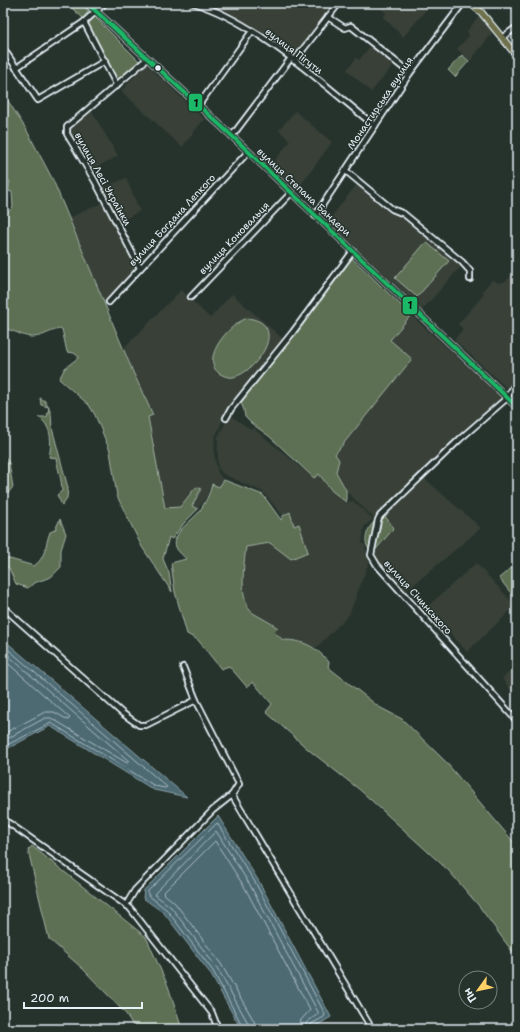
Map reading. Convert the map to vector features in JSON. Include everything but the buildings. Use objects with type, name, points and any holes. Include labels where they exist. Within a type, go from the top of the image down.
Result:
[{"type":"main road","points":[[470,3],[503,37],[517,56]]},
{"type":"street","name":"вулиця Степана Бандери","points":[[87,3],[232,136],[517,407]]},
{"type":"street","points":[[16,68],[84,22],[105,3]]},
{"type":"street","name":"вулиця Пігути","points":[[194,3],[234,19],[252,31],[292,59],[374,126]]},
{"type":"street","points":[[232,136],[292,59],[339,3]]},
{"type":"street","name":"Монастирська вулиця","points":[[315,216],[346,172],[374,126],[410,73],[463,3]]},
{"type":"street","points":[[328,17],[345,28],[351,26],[410,73]]},
{"type":"street","points":[[84,22],[117,86]]},
{"type":"street","points":[[503,37],[517,27]]},
{"type":"street","points":[[198,106],[252,31]]},
{"type":"street","points":[[3,48],[35,99],[38,100],[105,61]]},
{"type":"street","name":"вулиця Лесі Українки","points":[[140,268],[95,181],[67,134],[67,127],[147,59]]},
{"type":"street","name":"вулиця Богдана Лепкого","points":[[109,302],[248,152]]},
{"type":"street","points":[[346,172],[392,209],[404,214],[462,262],[470,271],[470,279]]},
{"type":"street","name":"вулиця Коновальця","points":[[191,297],[291,193]]},
{"type":"street","points":[[226,418],[231,409],[293,332],[353,251]]},
{"type":"street","points":[[507,398],[517,381]]},
{"type":"street","name":"вулиця Січинського","points":[[507,398],[460,439],[380,516],[371,555],[377,565],[517,721]]},
{"type":"street","points":[[3,607],[122,713],[139,725],[146,725],[196,700]]},
{"type":"street","points":[[126,905],[135,890],[213,810],[232,794],[239,784],[196,700],[182,667]]},
{"type":"street","points":[[232,794],[372,1029]]},
{"type":"street","points":[[3,819],[130,908],[212,1013],[218,1029]]},
{"type":"shaded area","points":[[199,3],[337,3],[294,58],[238,18]]},
{"type":"shaded area","points":[[375,3],[421,3],[427,9],[403,37],[383,17],[386,13]]},
{"type":"shaded area","points":[[480,15],[494,31],[470,61],[457,49],[469,36],[467,31]]},
{"type":"shaded area","points":[[372,44],[395,63],[371,92],[347,70],[356,58],[359,60]]},
{"type":"shaded area","points":[[146,64],[204,119],[182,147],[121,91]]},
{"type":"shaded area","points":[[91,110],[118,156],[91,170],[68,133],[69,130]]},
{"type":"shaded area","points":[[295,111],[332,142],[295,193],[269,168],[290,141],[279,130]]},
{"type":"shaded area","points":[[126,178],[140,211],[119,222],[101,188]]},
{"type":"shaded area","points":[[358,183],[404,216],[462,265],[422,310],[328,221]]},
{"type":"shaded area","points":[[104,202],[138,268],[104,304],[69,218]]},
{"type":"shaded area","points":[[517,269],[517,378],[509,390],[454,340],[463,329],[458,324],[484,294],[482,291],[492,280],[499,283],[506,281]]},
{"type":"shaded area","points":[[181,290],[210,318],[232,294],[283,339],[267,363],[225,415],[215,437],[214,454],[218,473],[224,480],[219,487],[211,484],[207,496],[198,509],[192,506],[195,488],[180,507],[165,509],[148,417],[153,415],[123,349]]},
{"type":"shaded area","points":[[411,315],[502,398],[374,518],[323,469],[412,359],[390,340]]},
{"type":"shaded area","points":[[231,412],[233,417],[251,430],[253,428],[314,478],[319,473],[332,491],[346,502],[353,501],[373,519],[364,527],[362,543],[365,545],[369,562],[349,615],[316,648],[289,640],[283,640],[274,632],[277,627],[253,613],[245,601],[243,579],[245,547],[270,543],[291,559],[308,552],[299,525],[294,526],[291,521],[292,514],[290,512],[283,516],[263,492],[223,474],[218,468],[218,437]]},
{"type":"shaded area","points":[[424,478],[481,528],[405,592],[373,554],[394,528],[384,515]]},
{"type":"shaded area","points":[[476,563],[512,602],[513,608],[467,652],[427,607]]},
{"type":"shaded area","points":[[517,666],[517,699],[502,678]]},
{"type":"green space","points":[[66,3],[80,3],[89,11],[83,18]]},
{"type":"green space","points":[[95,17],[141,63],[119,81],[117,81],[86,26]]},
{"type":"green space","points":[[462,55],[469,61],[455,77],[448,70]]},
{"type":"green space","points":[[3,93],[26,129],[53,180],[133,372],[153,415],[148,417],[165,508],[180,507],[195,488],[198,487],[201,489],[192,506],[198,509],[184,523],[172,539],[169,537],[163,559],[169,573],[172,592],[142,547],[117,496],[110,451],[95,415],[89,405],[59,379],[65,368],[79,357],[74,353],[67,352],[62,329],[30,337],[11,330],[3,329],[3,217],[13,207],[12,192],[8,191],[10,181],[3,182]]},
{"type":"green space","points":[[426,242],[449,261],[417,297],[395,278]]},
{"type":"green space","points":[[351,257],[411,315],[390,340],[412,359],[335,454],[339,460],[336,472],[346,490],[346,502],[332,491],[319,474],[314,478],[269,436],[251,423],[245,417],[241,403]]},
{"type":"green space","points":[[248,318],[261,323],[268,331],[268,341],[256,362],[246,371],[237,376],[228,377],[218,372],[213,365],[213,356],[223,336],[231,328]]},
{"type":"green space","points":[[40,398],[45,401],[48,407],[41,405]]},
{"type":"green space","points":[[49,408],[51,413],[52,428],[68,488],[67,498],[62,505],[57,495],[62,491],[56,458],[49,457],[51,446],[50,435],[43,420],[38,417],[47,417]]},
{"type":"green space","points":[[3,447],[5,457],[9,463],[13,487],[8,493],[3,485]]},
{"type":"green space","points":[[224,480],[263,495],[281,520],[283,516],[290,512],[294,526],[299,524],[308,552],[291,559],[270,543],[246,547],[243,582],[245,601],[248,608],[253,613],[278,628],[274,632],[283,640],[297,641],[314,648],[329,662],[328,667],[379,707],[402,719],[445,761],[517,846],[517,958],[479,906],[449,871],[360,790],[310,751],[266,712],[272,704],[253,682],[247,687],[229,666],[221,669],[198,640],[187,634],[175,592],[171,563],[186,559],[177,548],[175,542],[176,537],[199,512],[209,495],[212,484],[219,487]]},
{"type":"green space","points":[[384,515],[394,528],[373,553],[377,527]]},
{"type":"green space","points":[[60,519],[66,534],[61,550],[61,567],[51,577],[34,583],[28,588],[16,584],[9,568],[3,565],[3,557],[34,566],[41,559],[45,551],[50,532],[55,530]]},
{"type":"green space","points":[[374,522],[376,522],[370,550],[366,544],[366,536],[369,528]]},
{"type":"green space","points":[[515,565],[517,567],[517,594],[514,597],[499,578]]},
{"type":"green space","points":[[32,846],[146,937],[168,986],[182,1029],[135,1029],[126,1014],[83,969],[49,939],[28,850]]},
{"type":"water","points":[[3,639],[187,797],[154,790],[50,726],[3,751]]},
{"type":"water","points":[[218,816],[258,880],[331,1017],[311,1029],[241,1029],[210,973],[164,913],[143,898],[144,890]]},
{"type":"transit line","name":"1","points":[[87,3],[232,136],[517,407]]}]
